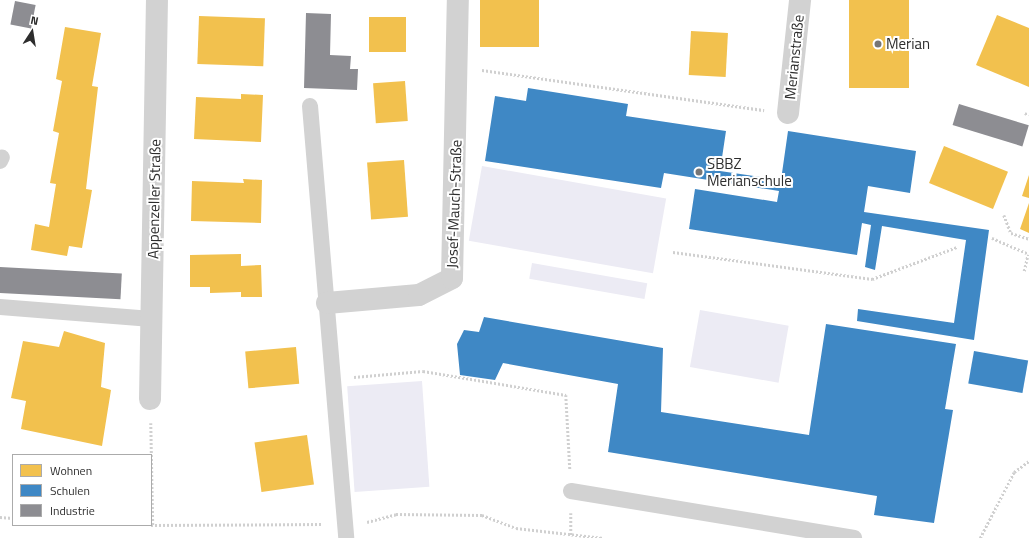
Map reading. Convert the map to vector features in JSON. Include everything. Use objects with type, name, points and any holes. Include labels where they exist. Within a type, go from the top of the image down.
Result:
[{"type":"street","name":"Appenzeller Straße","points":[[150,399],[157,0]]},
{"type":"street","name":"Josef-Mauch-Straße","points":[[327,303],[419,295],[452,278],[458,67],[458,0]]},
{"type":"street","name":"Merianstraße","points":[[788,113],[800,0]]},
{"type":"lane","points":[[310,106],[346,531]]},
{"type":"lane","points":[[0,307],[152,319]]},
{"type":"lane","points":[[571,491],[854,538]]},
{"type":"path","points":[[458,67],[788,113]]},
{"type":"path","points":[[1024,113],[1029,115]]},
{"type":"path","points":[[1004,215],[1011,233],[1029,240]]},
{"type":"path","points":[[992,238],[1029,254],[1024,271]]},
{"type":"path","points":[[673,252],[872,279],[957,248]]},
{"type":"path","points":[[333,378],[423,371],[566,395],[571,491],[571,536]]},
{"type":"path","points":[[150,399],[151,454]]},
{"type":"path","points":[[980,538],[1014,472],[1029,461]]},
{"type":"path","points":[[152,525],[346,531],[396,514],[482,515],[516,528],[571,536],[603,538]]},
{"type":"path","points":[[0,517],[12,518]]},
{"type":"shaded area","points":[[482,166],[666,198],[653,273],[469,241]]},
{"type":"shaded area","points":[[532,263],[647,283],[644,299],[529,279]]},
{"type":"shaded area","points":[[700,310],[789,326],[779,383],[690,367]]},
{"type":"shaded area","points":[[422,381],[429,487],[355,492],[347,386]]},
{"type":"building: Wohnen","points":[[480,0],[539,0],[539,47],[480,47]]},
{"type":"building: Wohnen","name":"Merian","points":[[849,0],[909,0],[909,88],[849,88]]},
{"type":"building: Wohnen","points":[[997,15],[1029,28],[1029,87],[976,65]]},
{"type":"building: Wohnen","points":[[199,16],[265,18],[263,66],[197,64]]},
{"type":"building: Wohnen","points":[[369,17],[406,17],[406,52],[369,52]]},
{"type":"building: Wohnen","points":[[65,27],[101,33],[92,86],[98,87],[86,189],[92,190],[82,248],[69,246],[67,256],[31,250],[35,224],[49,227],[56,184],[50,183],[59,133],[53,131],[62,81],[56,79]]},
{"type":"building: Wohnen","points":[[691,31],[728,33],[726,77],[689,75]]},
{"type":"building: Wohnen","points":[[405,81],[408,121],[376,123],[373,83]]},
{"type":"building: Wohnen","points":[[241,94],[263,95],[261,142],[194,139],[196,97],[241,99]]},
{"type":"building: Wohnen","points":[[944,146],[1008,172],[993,209],[929,183]]},
{"type":"building: Wohnen","points":[[404,160],[408,217],[371,219],[367,163]]},
{"type":"building: Wohnen","points":[[1029,175],[1029,198],[1022,196]]},
{"type":"building: Wohnen","points":[[243,179],[262,180],[261,223],[191,221],[192,181],[244,183]]},
{"type":"building: Wohnen","points":[[1029,203],[1029,233],[1020,229]]},
{"type":"building: Wohnen","points":[[241,254],[241,266],[261,265],[262,297],[241,297],[241,292],[210,293],[210,287],[190,287],[190,255]]},
{"type":"building: Wohnen","points":[[64,331],[105,343],[101,387],[111,390],[102,446],[21,429],[26,401],[11,398],[23,341],[59,347]]},
{"type":"building: Wohnen","points":[[296,347],[299,384],[248,388],[245,351]]},
{"type":"building: Wohnen","points":[[307,435],[314,485],[261,492],[255,442]]},
{"type":"building: Schulen","points":[[528,88],[628,104],[626,116],[726,131],[720,171],[781,180],[788,131],[916,151],[910,193],[868,186],[864,212],[989,230],[974,340],[857,321],[858,309],[954,323],[966,240],[882,226],[875,270],[865,267],[871,225],[862,223],[857,255],[689,229],[695,189],[777,202],[779,191],[664,173],[661,188],[485,161],[495,96],[526,101]]},
{"type":"building: Schulen","points":[[484,317],[663,348],[661,412],[809,435],[826,324],[956,344],[945,409],[953,410],[934,523],[874,515],[877,496],[608,452],[618,384],[503,363],[495,380],[460,375],[457,344],[464,330],[479,332]]},
{"type":"building: Schulen","points":[[974,351],[1028,361],[1022,393],[968,383]]},
{"type":"building: Industrie","points":[[15,1],[36,5],[31,29],[10,25]]},
{"type":"building: Industrie","points":[[306,13],[331,14],[330,55],[351,56],[350,69],[358,69],[357,90],[304,88]]},
{"type":"building: Industrie","points":[[959,104],[1029,125],[1022,146],[953,125]]},
{"type":"building: Industrie","points":[[0,267],[122,273],[120,299],[0,293]]},
{"type":"place","name":"Merian","points":[[878,44]]},
{"type":"place","name":"SBBZ Merianschule","points":[[699,172]]}]
